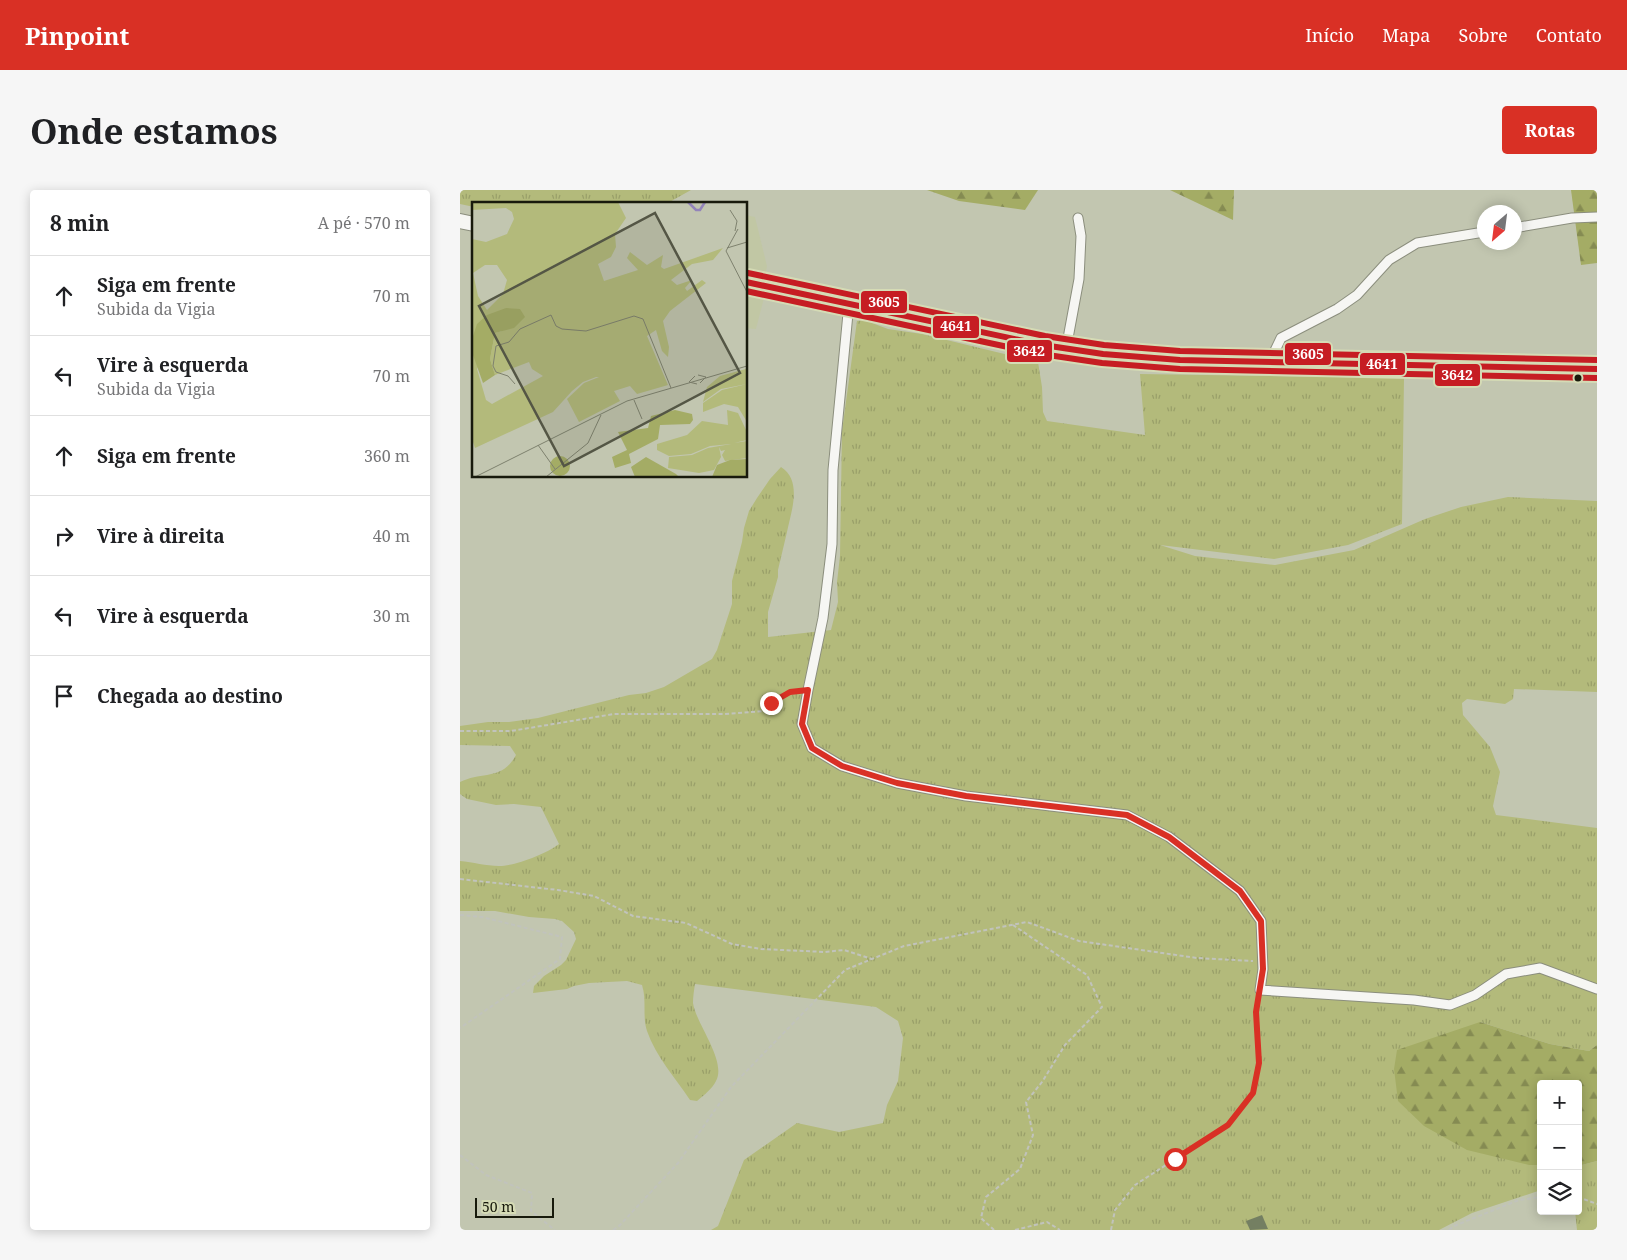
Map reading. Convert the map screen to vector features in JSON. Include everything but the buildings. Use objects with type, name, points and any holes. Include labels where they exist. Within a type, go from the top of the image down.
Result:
[{"type":"main road","points":[[748,282],[1066,349],[1140,358],[1597,369]]},
{"type":"street","points":[[1522,227],[1572,218],[1597,217]]},
{"type":"street","points":[[1066,349],[1079,279],[1081,236],[1078,218]]},
{"type":"street","points":[[1270,361],[1281,338],[1337,309],[1357,295],[1389,260],[1417,243],[1477,233]]},
{"type":"street","points":[[849,303],[833,470],[832,544],[823,618],[802,724],[812,748],[842,766],[897,783],[966,796],[1127,815],[1169,837],[1240,891],[1261,921],[1263,962],[1260,990],[1414,1000],[1450,1005],[1475,995],[1506,974],[1540,968],[1597,989]]},
{"type":"path","points":[[460,731],[510,731],[614,714],[724,714],[764,711],[771,703],[790,692],[808,690]]},
{"type":"path","points":[[460,879],[594,896],[633,916],[686,923],[732,944],[742,946],[761,949],[825,952],[844,950],[872,960]]},
{"type":"path","points":[[460,915],[482,917],[562,936],[560,959],[460,1028]]},
{"type":"path","points":[[613,1230],[619,1226],[678,1163],[738,1080],[845,970],[904,946],[1027,922],[1079,941],[1197,958],[1263,962]]},
{"type":"path","points":[[994,1230],[981,1218],[986,1197],[1020,1169],[1033,1135],[1026,1102],[1042,1082],[1065,1046],[1102,1007],[1087,975],[1013,925]]},
{"type":"path","points":[[1111,1230],[1115,1210],[1135,1185],[1228,1125],[1253,1093],[1259,1063],[1256,1012],[1260,990]]},
{"type":"path","points":[[460,1155],[486,1175],[532,1193],[531,1211],[555,1230]]},
{"type":"path","points":[[1449,1230],[1454,1226],[1519,1200],[1537,1198]]},
{"type":"path","points":[[1582,1198],[1597,1204]]},
{"type":"path","points":[[1014,1230],[1047,1222],[1060,1230]]},
{"type":"shaded area","points":[[748,215],[755,217],[767,266],[765,277],[748,273]]},
{"type":"shaded area","points":[[748,294],[764,298],[756,329],[748,328]]},
{"type":"green space","points":[[460,190],[691,190],[670,202],[472,202],[472,207],[460,204]]},
{"type":"green space","points":[[927,190],[1038,190],[1025,210],[959,201]]},
{"type":"green space","points":[[1170,190],[1234,190],[1233,220]]},
{"type":"green space","points":[[1571,190],[1597,190],[1597,263],[1581,265]]},
{"type":"green space","points":[[864,320],[888,329],[922,334],[1038,362],[1043,412],[1047,421],[1145,435],[1140,374],[1404,378],[1402,524],[1348,545],[1274,559],[1160,545],[1195,556],[1275,565],[1354,550],[1425,519],[1461,507],[1508,497],[1597,501],[1597,692],[1514,689],[1513,699],[1505,704],[1467,699],[1462,703],[1463,715],[1490,747],[1500,772],[1493,806],[1496,815],[1597,828],[1597,1045],[1589,1051],[1550,1044],[1480,1022],[1529,1165],[1537,1165],[1537,1191],[1472,1213],[1439,1230],[711,1230],[718,1226],[744,1160],[797,1123],[839,1132],[883,1123],[887,1105],[898,1081],[903,1038],[898,1021],[876,1007],[695,984],[693,1003],[695,1012],[710,1042],[717,1063],[718,1073],[716,1081],[708,1092],[697,1101],[690,1100],[661,1058],[647,1031],[642,985],[627,981],[589,983],[567,989],[533,993],[534,986],[544,976],[566,960],[576,939],[574,932],[562,921],[555,919],[495,911],[460,911],[460,861],[499,866],[513,864],[530,859],[559,844],[541,807],[514,804],[496,805],[467,799],[460,794],[460,782],[498,772],[504,769],[516,755],[510,746],[460,745],[460,726],[538,718],[629,695],[646,693],[664,687],[712,659],[717,650],[732,604],[732,581],[749,511],[770,479],[781,467],[792,480],[794,497],[778,577],[768,612],[768,637],[831,630],[838,602],[842,431],[857,321]]},
{"type":"green space","points":[[1480,1022],[1550,1044],[1589,1051],[1597,1045],[1597,1161],[1582,1165],[1582,1080],[1537,1080],[1537,1165],[1529,1165],[1467,1150],[1424,1126],[1398,1101],[1394,1069],[1397,1050]]},
{"type":"green space","points":[[1597,1161],[1597,1230],[1577,1230],[1575,1215],[1582,1215],[1582,1165]]},
{"type":"transit line","name":"3605","points":[[748,273],[1045,336],[1104,345],[1180,351],[1597,360]]},
{"type":"transit line","name":"4641","points":[[748,282],[1043,345],[1103,354],[1180,360],[1597,369]]},
{"type":"transit line","name":"3642","points":[[748,291],[1041,354],[1102,363],[1180,369],[1597,378]]},
{"type":"route","points":[[771,703],[790,692],[808,690],[802,724],[812,748],[842,766],[897,783],[966,796],[1127,815],[1169,837],[1240,891],[1261,921],[1263,969],[1256,1012],[1259,1063],[1253,1093],[1228,1125],[1175,1159]]}]
